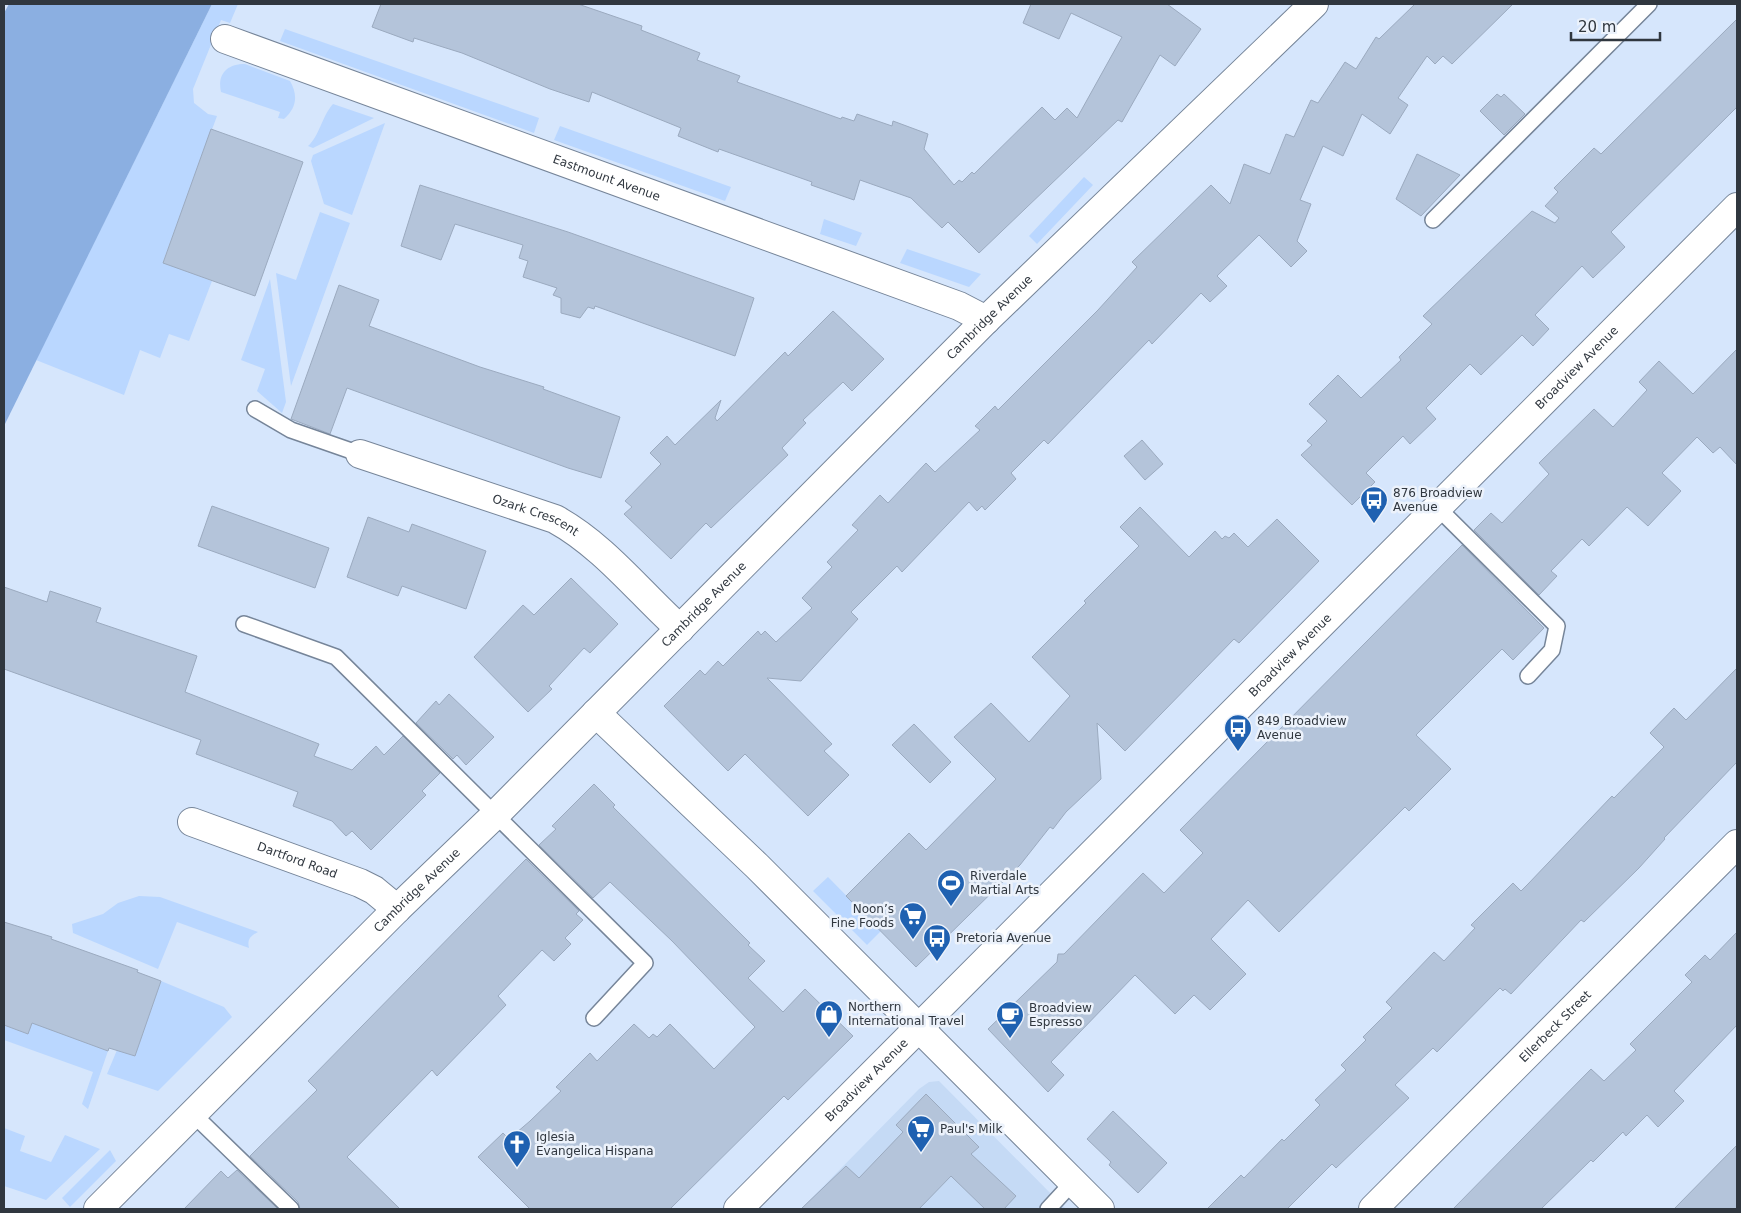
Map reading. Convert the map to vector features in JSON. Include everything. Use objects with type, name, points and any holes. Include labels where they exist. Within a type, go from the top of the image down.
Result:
[{"type":"street","name":"Cambridge Avenue","points":[[98,1209],[194,1115],[397,909],[496,815],[986,320],[1314,4]]},
{"type":"street","name":"Eastmount Avenue","points":[[225,39],[954,304],[986,320]]},
{"type":"street","name":"Broadview Avenue","points":[[738,1209],[1737,207]]},
{"type":"street","name":"Ozark Crescent","points":[[360,454],[555,519],[576,530],[604,554],[680,629]]},
{"type":"street","points":[[596,713],[758,866],[1100,1209]]},
{"type":"street","name":"Dartford Road","points":[[192,822],[360,883],[374,890],[397,909]]},
{"type":"street","name":"Ellerbeck Street","points":[[1373,1209],[1737,844]]},
{"type":"lane","points":[[1433,220],[1649,4]]},
{"type":"lane","points":[[255,409],[291,430],[360,454]]},
{"type":"lane","points":[[1438,508],[1557,626],[1552,650],[1528,676]]},
{"type":"lane","points":[[244,624],[336,657],[645,963],[594,1018]]},
{"type":"lane","points":[[194,1115],[291,1209]]},
{"type":"lane","points":[[1048,1209],[1073,1182]]},
{"type":"shaded area","points":[[9,4],[212,4],[4,426],[4,13]]},
{"type":"shaded area","points":[[212,4],[238,4],[230,23],[221,20],[193,89],[194,103],[208,114],[217,116],[163,262],[212,281],[189,341],[169,334],[160,358],[140,350],[124,395],[36,360]]},
{"type":"shaded area","points":[[285,29],[539,118],[534,133],[280,41]]},
{"type":"shaded area","points":[[245,64],[290,81],[293,86],[295,101],[292,110],[284,119],[278,118],[280,112],[221,92],[221,80],[225,71],[233,66]]},
{"type":"shaded area","points":[[333,104],[374,118],[313,148],[308,146],[315,137]]},
{"type":"shaded area","points":[[385,123],[352,215],[324,204],[311,161],[313,155]]},
{"type":"shaded area","points":[[560,126],[731,187],[725,201],[554,140]]},
{"type":"shaded area","points":[[1084,177],[1093,185],[1037,244],[1029,236]]},
{"type":"shaded area","points":[[320,212],[350,223],[291,386],[276,273],[296,280]]},
{"type":"shaded area","points":[[824,219],[862,233],[856,246],[820,234]]},
{"type":"shaded area","points":[[907,249],[981,274],[969,287],[900,263]]},
{"type":"shaded area","points":[[270,279],[286,402],[282,413],[257,391],[265,369],[241,360]]},
{"type":"shaded area","points":[[828,877],[881,931],[867,945],[813,891]]},
{"type":"shaded area","points":[[139,896],[160,897],[258,932],[250,938],[249,948],[177,922],[158,969],[73,933],[72,924],[103,914],[118,903]]},
{"type":"shaded area","points":[[161,981],[224,1007],[232,1017],[158,1091],[107,1074],[117,1050],[135,1056]]},
{"type":"shaded area","points":[[33,1020],[57,1032],[108,1051],[88,1109],[82,1104],[93,1072],[4,1040],[4,1025],[28,1034]]},
{"type":"shaded area","points":[[939,1081],[1065,1208],[801,1209],[919,1089],[929,1082]]},
{"type":"shaded area","points":[[4,1128],[25,1136],[20,1151],[51,1162],[65,1135],[100,1149],[46,1200],[4,1186]]},
{"type":"shaded area","points":[[110,1150],[116,1161],[70,1207],[62,1198]]},
{"type":"building","points":[[381,4],[578,4],[642,26],[641,30],[700,53],[697,60],[740,76],[737,82],[841,119],[842,117],[854,121],[857,114],[892,126],[893,121],[928,134],[924,149],[954,185],[959,180],[962,182],[972,172],[974,174],[1042,107],[1055,120],[1067,108],[1077,118],[1122,37],[1071,13],[1059,39],[1023,23],[1031,4],[1167,4],[1201,29],[1175,66],[1160,55],[1122,122],[1118,120],[979,253],[948,222],[942,228],[911,198],[860,180],[854,200],[811,185],[812,182],[719,149],[718,152],[678,136],[681,128],[592,92],[589,102],[550,89],[462,53],[414,38],[413,42],[372,27]]},
{"type":"building","points":[[1415,4],[1513,4],[1452,64],[1443,56],[1435,64],[1427,56],[1398,98],[1408,105],[1390,134],[1362,114],[1343,156],[1323,146],[1300,200],[1311,204],[1297,241],[1307,251],[1291,267],[1259,235],[1217,276],[1227,286],[1210,302],[1201,293],[1152,344],[1149,340],[1048,444],[1044,440],[1011,473],[1016,479],[985,510],[982,506],[977,511],[969,502],[902,572],[897,566],[851,612],[858,619],[801,681],[767,678],[832,744],[824,751],[849,775],[808,816],[745,754],[728,771],[664,706],[700,670],[705,675],[718,661],[723,666],[758,631],[761,635],[765,631],[776,642],[812,608],[802,598],[832,567],[827,562],[858,530],[852,525],[880,495],[888,503],[926,463],[935,472],[980,430],[975,426],[995,406],[998,410],[1098,310],[1137,267],[1132,262],[1211,185],[1230,204],[1244,164],[1270,174],[1286,134],[1294,137],[1311,100],[1318,103],[1345,62],[1356,69],[1376,37],[1379,39]]},
{"type":"building","points":[[1737,19],[1737,107],[1611,232],[1625,247],[1593,278],[1582,266],[1535,315],[1549,329],[1533,346],[1522,335],[1481,375],[1470,364],[1426,408],[1436,419],[1410,444],[1403,436],[1366,473],[1375,482],[1352,505],[1301,455],[1312,445],[1307,441],[1327,421],[1309,404],[1338,375],[1361,398],[1401,360],[1399,357],[1432,324],[1423,316],[1532,211],[1555,223],[1559,218],[1545,206],[1558,192],[1554,188],[1594,148],[1601,154]]},
{"type":"building","points":[[1497,94],[1501,97],[1504,94],[1525,114],[1504,135],[1480,111]]},
{"type":"building","points":[[211,129],[303,162],[255,296],[163,263]]},
{"type":"building","points":[[1417,154],[1460,175],[1421,216],[1396,199]]},
{"type":"building","points":[[420,185],[568,232],[754,298],[735,356],[595,306],[594,309],[588,307],[580,318],[561,313],[561,298],[553,295],[557,288],[523,277],[528,261],[519,258],[523,245],[455,224],[441,260],[401,246]]},
{"type":"building","points":[[339,285],[379,300],[369,326],[480,367],[544,387],[543,389],[620,417],[601,478],[568,468],[347,388],[330,434],[291,419]]},
{"type":"building","points":[[833,311],[884,359],[852,391],[843,382],[803,420],[806,423],[782,448],[788,455],[711,528],[706,523],[671,559],[624,514],[632,507],[625,501],[661,464],[650,453],[667,436],[675,445],[721,400],[715,418],[717,421],[785,352],[788,356]]},
{"type":"building","points":[[1737,349],[1737,465],[1720,447],[1713,453],[1697,437],[1662,473],[1681,491],[1648,526],[1627,507],[1589,546],[1582,539],[1551,571],[1557,576],[1539,595],[1474,530],[1491,513],[1502,523],[1549,474],[1539,463],[1594,409],[1613,427],[1647,390],[1639,382],[1659,361],[1693,394]]},
{"type":"building","points":[[1142,440],[1163,464],[1145,480],[1124,456]]},
{"type":"building","points":[[212,506],[329,548],[315,588],[198,546]]},
{"type":"building","points":[[1140,507],[1189,557],[1215,531],[1222,539],[1225,536],[1229,538],[1234,533],[1248,547],[1277,519],[1319,561],[1239,643],[1234,639],[1125,751],[1097,723],[1101,779],[1066,812],[1053,829],[1050,827],[1020,865],[916,967],[846,896],[909,833],[926,850],[996,779],[954,737],[991,703],[1029,742],[1070,696],[1032,657],[1139,546],[1120,527]]},
{"type":"building","points":[[368,517],[409,532],[412,524],[486,551],[466,609],[402,586],[398,596],[347,577]]},
{"type":"building","points":[[1462,545],[1544,628],[1513,660],[1502,649],[1416,735],[1451,769],[1409,811],[1405,807],[1279,932],[1248,900],[1211,939],[1246,974],[1210,1010],[1194,995],[1175,1014],[1135,975],[1051,1062],[1064,1075],[1048,1092],[988,1029],[1057,962],[1058,954],[1064,954],[1143,873],[1164,893],[1203,853],[1180,830]]},
{"type":"building","points":[[571,578],[618,624],[590,653],[584,648],[549,686],[552,689],[528,712],[474,657],[523,605],[534,615]]},
{"type":"building","points":[[4,587],[47,602],[50,591],[101,608],[96,622],[197,656],[185,692],[319,744],[314,756],[352,770],[376,746],[384,755],[403,736],[440,773],[422,791],[426,795],[371,850],[352,831],[346,836],[332,821],[293,806],[298,792],[196,754],[201,740],[4,669]]},
{"type":"building","points":[[1737,668],[1737,762],[1664,838],[1639,868],[1584,922],[1581,920],[1511,994],[1505,989],[1503,991],[1500,988],[1437,1052],[1433,1048],[1395,1085],[1409,1098],[1336,1168],[1332,1164],[1287,1209],[1207,1209],[1241,1175],[1244,1178],[1282,1139],[1284,1141],[1320,1105],[1315,1100],[1346,1070],[1341,1065],[1366,1040],[1363,1037],[1392,1008],[1386,1002],[1434,952],[1444,961],[1475,928],[1471,925],[1513,883],[1521,891],[1612,796],[1614,798],[1664,747],[1650,733],[1674,708],[1686,720]]},
{"type":"building","points":[[449,694],[494,737],[466,765],[457,755],[453,759],[416,723],[436,701],[439,705]]},
{"type":"building","points":[[914,724],[951,762],[930,783],[892,745]]},
{"type":"building","points":[[594,784],[615,805],[613,807],[750,943],[748,945],[765,961],[748,978],[783,1012],[805,989],[853,1036],[788,1100],[784,1096],[670,1209],[530,1209],[478,1157],[503,1133],[509,1139],[530,1121],[561,1091],[556,1087],[590,1053],[597,1061],[634,1024],[649,1038],[653,1034],[657,1037],[670,1024],[714,1069],[755,1027],[672,941],[610,882],[593,898],[539,845],[556,829],[552,826]]},
{"type":"building","points":[[526,859],[579,911],[576,914],[583,920],[565,938],[571,944],[554,961],[542,950],[498,996],[506,1005],[437,1076],[432,1070],[347,1157],[400,1209],[300,1209],[298,1202],[250,1156],[317,1090],[308,1081]]},
{"type":"building","points":[[4,922],[52,937],[51,939],[138,970],[137,972],[161,981],[135,1056],[109,1048],[108,1051],[32,1023],[28,1034],[4,1025]]},
{"type":"building","points":[[1737,932],[1737,1025],[1674,1091],[1684,1101],[1658,1127],[1647,1115],[1626,1136],[1623,1132],[1593,1162],[1591,1160],[1541,1209],[1453,1209],[1591,1069],[1604,1081],[1636,1050],[1630,1044],[1692,982],[1685,975],[1705,955],[1710,960]]},
{"type":"building","points":[[926,1094],[979,1147],[971,1154],[1016,1196],[1004,1209],[985,1209],[951,1176],[919,1209],[801,1209],[846,1166],[859,1178],[903,1132],[896,1125]]},
{"type":"building","points":[[1113,1111],[1167,1163],[1138,1193],[1109,1165],[1111,1162],[1087,1139]]},
{"type":"building","points":[[1737,1145],[1737,1209],[1674,1209]]},
{"type":"building","points":[[237,1170],[278,1209],[184,1209],[221,1171],[228,1178]]},
{"type":"place","name":"876 Broadview Avenue","points":[[1374,524]]},
{"type":"place","name":"849 Broadview Avenue","points":[[1238,752]]},
{"type":"place","name":"Riverdale Martial Arts","points":[[951,907]]},
{"type":"place","name":"Noon’s Fine Foods","points":[[913,940]]},
{"type":"place","name":"Pretoria Avenue","points":[[937,962]]},
{"type":"place","name":"Northern International Travel","points":[[829,1038]]},
{"type":"place","name":"Broadview Espresso","points":[[1010,1039]]},
{"type":"place","name":"Paul's Milk","points":[[921,1153]]},
{"type":"place","name":"Iglesia Evangelica Hispana","points":[[517,1168]]}]
